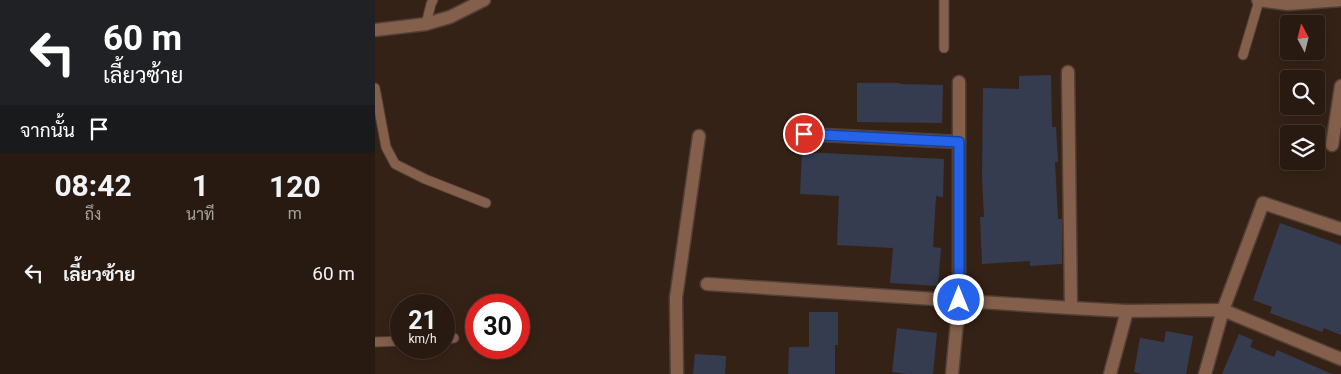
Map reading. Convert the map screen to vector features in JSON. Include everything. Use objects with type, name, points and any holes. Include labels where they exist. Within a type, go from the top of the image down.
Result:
[{"type":"street","points":[[375,30],[426,24],[449,17],[485,0]]},
{"type":"street","points":[[1259,0],[1287,4],[1341,0]]},
{"type":"street","points":[[1068,72],[1071,308]]},
{"type":"street","points":[[952,374],[959,300],[959,82]]},
{"type":"street","points":[[1332,145],[1341,86]]},
{"type":"street","points":[[804,134],[959,142]]},
{"type":"street","points":[[677,374],[676,298],[699,136]]},
{"type":"street","points":[[1205,374],[1223,310],[1263,203],[1341,229]]},
{"type":"street","points":[[707,284],[1127,311],[1223,310],[1341,359]]},
{"type":"street","points":[[1110,374],[1127,311]]},
{"type":"lane","points":[[426,24],[433,0]]},
{"type":"lane","points":[[944,0],[944,48]]},
{"type":"lane","points":[[1243,55],[1259,0]]},
{"type":"lane","points":[[375,88],[386,147],[395,164],[486,202]]},
{"type":"lane","points":[[375,342],[390,341]]},
{"type":"building","points":[[1051,75],[1052,127],[1056,127],[1058,162],[1055,162],[1058,219],[1062,219],[1062,264],[1030,266],[1030,261],[982,264],[980,217],[984,217],[982,176],[983,88],[1019,89],[1019,76]]},
{"type":"building","points":[[857,83],[943,85],[942,123],[857,122]]},
{"type":"building","points":[[802,152],[944,159],[943,197],[936,196],[933,247],[941,248],[938,286],[890,283],[893,248],[837,245],[839,196],[800,194]]},
{"type":"building","points":[[1280,223],[1341,245],[1341,335],[1324,328],[1322,332],[1270,313],[1272,307],[1253,300]]},
{"type":"building","points":[[809,312],[838,312],[838,345],[835,345],[835,374],[788,374],[789,347],[809,347]]},
{"type":"building","points":[[897,328],[937,333],[933,374],[892,372]]},
{"type":"building","points":[[1166,331],[1193,336],[1186,374],[1143,374],[1134,372],[1140,338],[1164,342]]},
{"type":"building","points":[[1239,334],[1253,340],[1250,347],[1274,357],[1277,350],[1332,374],[1222,374]]},
{"type":"building","points":[[695,354],[726,356],[725,374],[693,374]]},
{"type":"route","points":[[804,134],[959,142],[959,300]]}]
